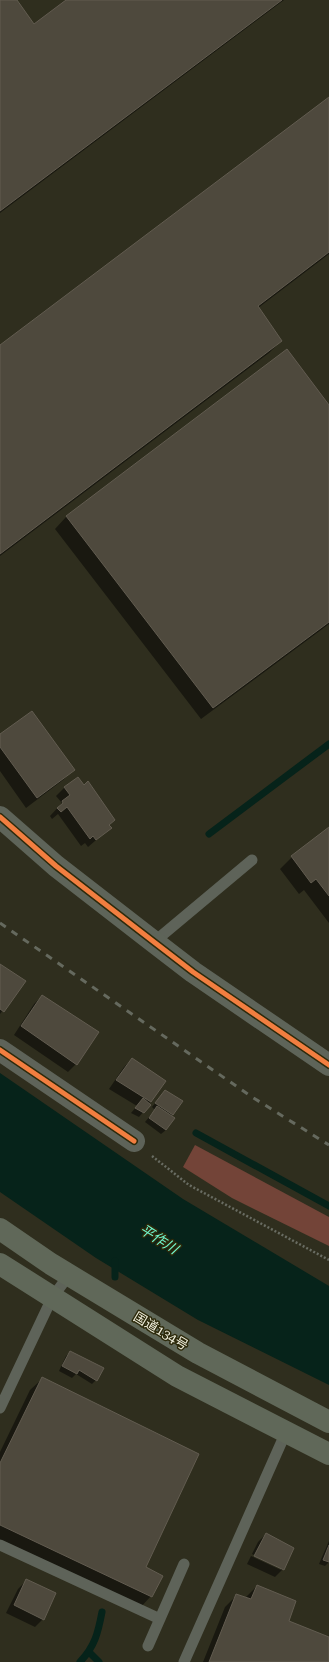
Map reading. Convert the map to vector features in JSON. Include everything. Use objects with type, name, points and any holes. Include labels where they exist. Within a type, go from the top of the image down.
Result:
[{"type":"highway","name":"国道134号","points":[[0,1229],[68,1275],[198,1353],[329,1422]]},
{"type":"highway","points":[[0,1264],[177,1376],[329,1454]]},
{"type":"street","points":[[0,817],[56,866],[154,942],[200,976],[329,1065]]},
{"type":"street","points":[[0,1050],[134,1141]]},
{"type":"lane","points":[[154,942],[252,860]]},
{"type":"lane","points":[[0,1408],[52,1298],[68,1275]]},
{"type":"lane","points":[[184,1662],[286,1432]]},
{"type":"lane","points":[[0,1545],[160,1619]]},
{"type":"lane","points":[[148,1646],[184,1564]]},
{"type":"path","points":[[134,1141],[189,1185],[329,1260]]},
{"type":"shaded area","points":[[195,1145],[329,1217],[329,1246],[232,1198],[183,1167]]},
{"type":"water","name":"平作川","points":[[0,1073],[183,1199],[329,1286],[329,1385],[198,1320],[96,1258],[0,1192]]},
{"type":"building","points":[[0,0],[17,0],[34,24],[66,0],[282,0],[0,211]]},
{"type":"building","points":[[329,97],[329,252],[258,306],[282,341],[0,554],[0,345]]},
{"type":"building","points":[[287,349],[329,405],[329,622],[213,708],[66,516]]},
{"type":"building","points":[[32,711],[75,770],[37,798],[0,747],[0,734]]},
{"type":"building","points":[[78,777],[84,785],[88,781],[115,820],[109,825],[112,828],[96,840],[93,836],[90,839],[67,807],[61,812],[57,808],[63,803],[62,801],[70,795],[64,787]]},
{"type":"building","points":[[329,827],[329,896],[316,879],[311,883],[291,856]]},
{"type":"building","points":[[0,964],[26,981],[4,1012],[0,1009]]},
{"type":"building","points":[[42,995],[99,1032],[77,1065],[21,1026]]},
{"type":"building","points":[[132,1058],[166,1081],[151,1102],[116,1080]]},
{"type":"building","points":[[165,1090],[183,1101],[173,1115],[155,1103]]},
{"type":"building","points":[[143,1098],[151,1105],[144,1113],[135,1108]]},
{"type":"building","points":[[157,1106],[175,1118],[166,1130],[149,1118]]},
{"type":"building","points":[[70,1351],[104,1368],[97,1381],[79,1370],[77,1374],[62,1366]]},
{"type":"building","points":[[42,1377],[199,1454],[146,1567],[163,1576],[152,1597],[0,1525],[0,1463]]},
{"type":"building","points":[[266,1533],[294,1548],[284,1570],[254,1556]]},
{"type":"building","points":[[329,1545],[329,1562],[323,1560]]},
{"type":"building","points":[[26,1579],[56,1593],[44,1620],[14,1605]]},
{"type":"building","points":[[257,1585],[296,1601],[289,1621],[329,1637],[329,1662],[209,1662],[236,1594],[251,1599]]},
{"type":"waterway","points":[[209,834],[329,744]]},
{"type":"waterway","points":[[196,1133],[329,1206]]},
{"type":"waterway","points":[[115,1261],[115,1277]]},
{"type":"waterway","points":[[80,1662],[95,1639],[102,1612]]},
{"type":"waterway","points":[[89,1652],[99,1662]]},
{"type":"railway","points":[[0,923],[252,1097],[329,1145]]},
{"type":"cycle path","points":[[0,817],[56,866],[193,972],[329,1065]]},
{"type":"cycle path","points":[[0,1050],[134,1141]]}]
